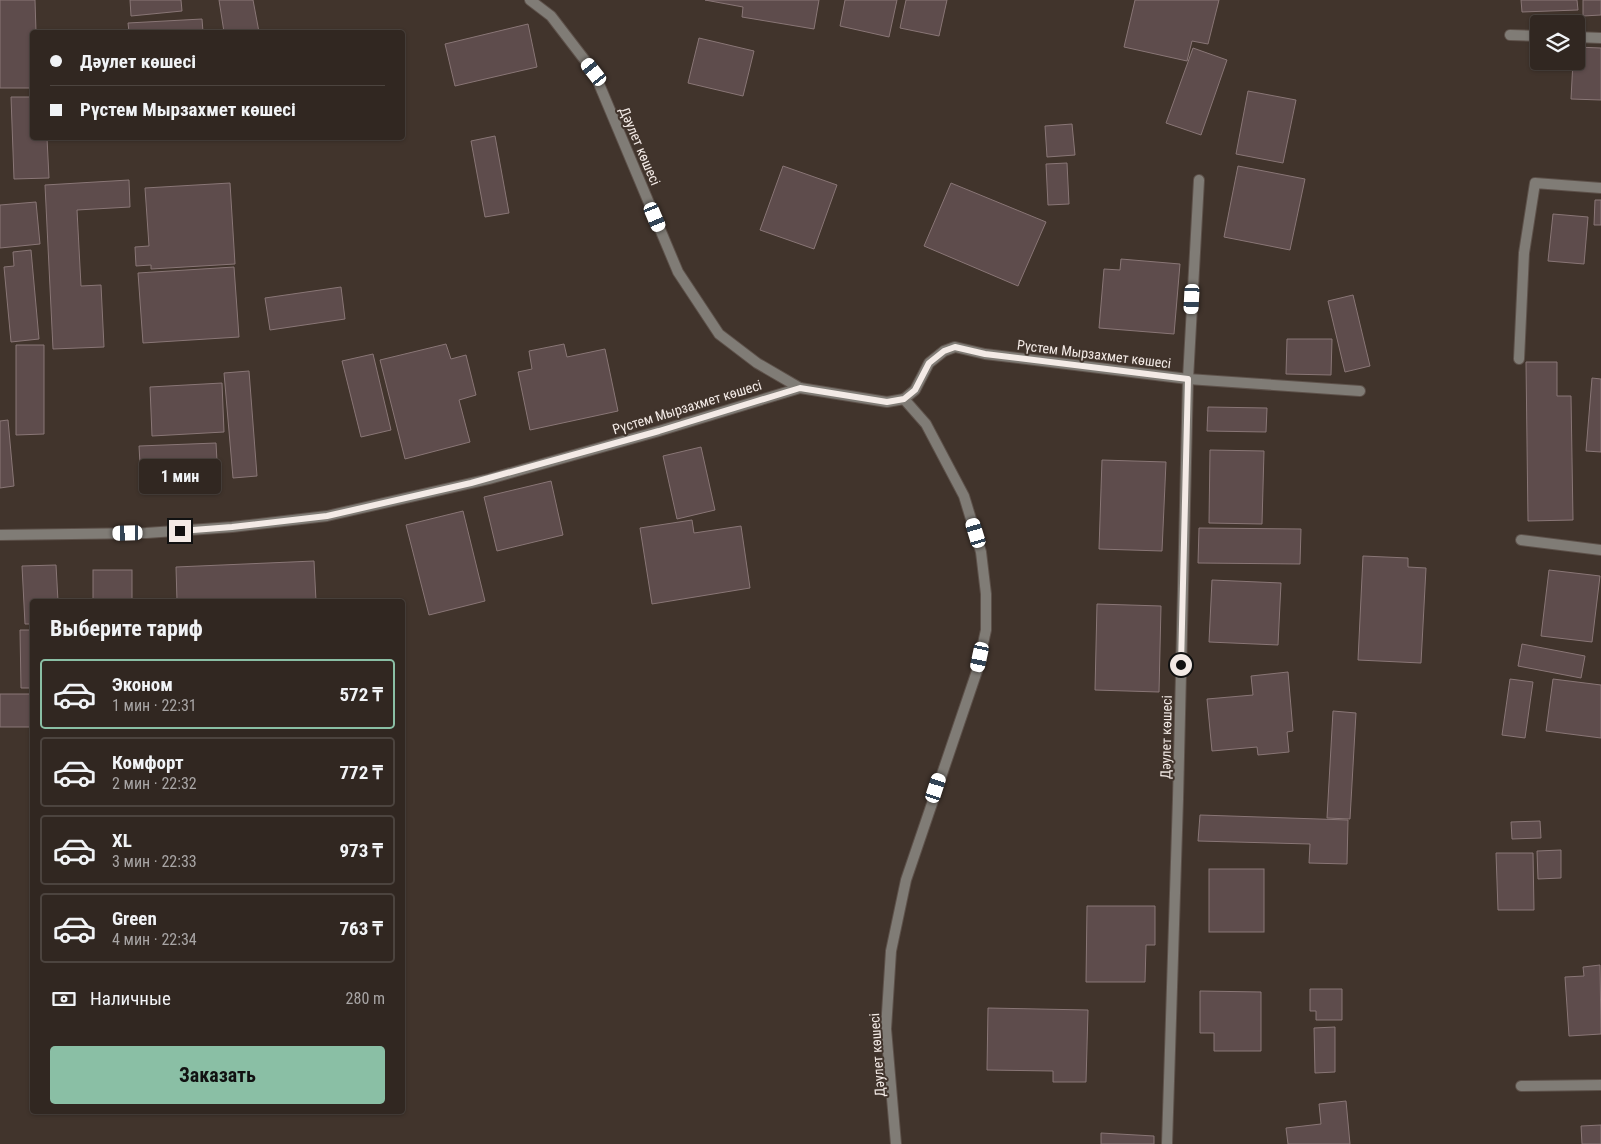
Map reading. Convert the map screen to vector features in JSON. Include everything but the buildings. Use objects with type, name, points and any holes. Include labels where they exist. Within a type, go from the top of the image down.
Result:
[{"type":"street","name":"Дәулет көшесі","points":[[530,0],[551,16],[594,72],[678,272],[719,334],[757,363],[800,388]]},
{"type":"street","points":[[1510,35],[1530,36]]},
{"type":"street","points":[[1585,37],[1601,38]]},
{"type":"street","name":"Дәулет көшесі","points":[[1167,1144],[1178,799],[1188,379],[1199,180]]},
{"type":"street","points":[[1519,359],[1524,253],[1535,183],[1601,188]]},
{"type":"street","name":"Рүстем Мырзахмет көшесі","points":[[0,535],[146,533],[232,527],[327,516],[489,479],[659,431],[800,388],[887,402],[904,399],[915,390],[929,363],[944,351],[955,347],[985,354],[1188,379],[1360,392]]},
{"type":"street","name":"Дәулет көшесі","points":[[896,1144],[886,1029],[891,950],[906,880],[977,671],[986,630],[986,594],[981,552],[964,496],[926,424],[904,399]]},
{"type":"street","points":[[1521,540],[1601,550]]},
{"type":"street","points":[[1521,1086],[1601,1085]]},
{"type":"route","points":[[180,531],[327,516],[471,483],[659,431],[800,388],[887,402],[904,399],[915,390],[929,363],[944,351],[955,347],[985,354],[1188,379],[1181,665]]}]
